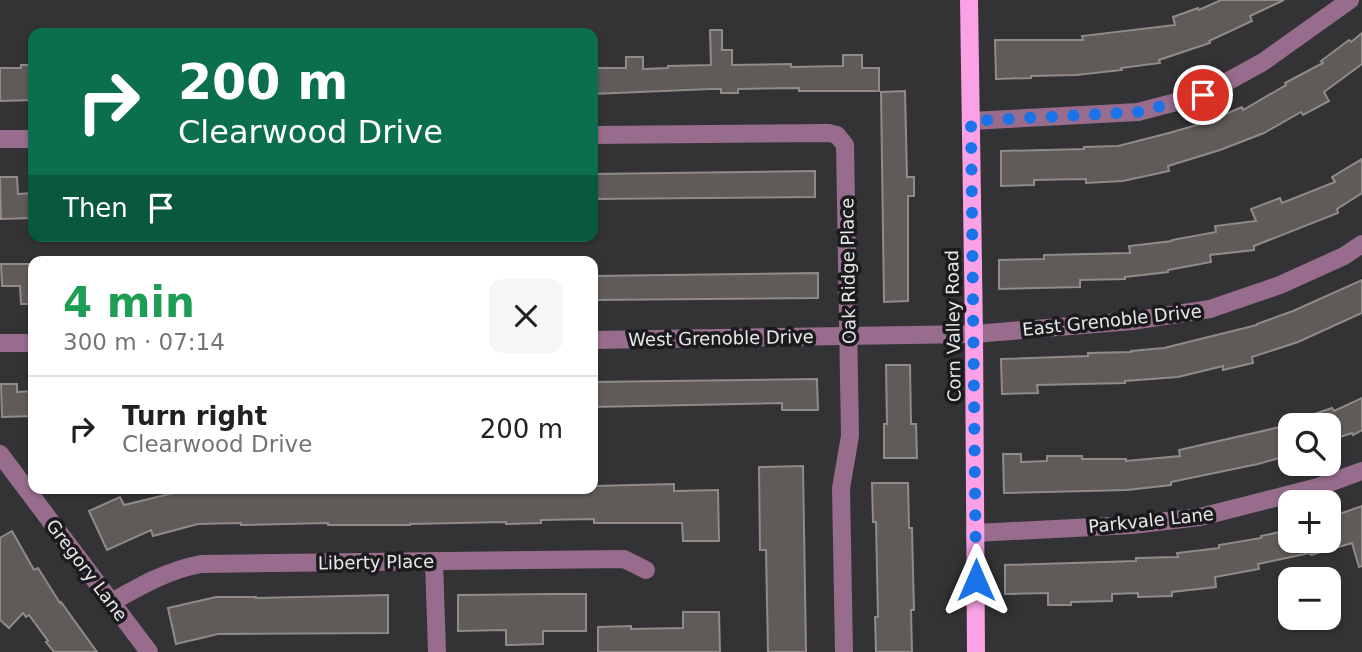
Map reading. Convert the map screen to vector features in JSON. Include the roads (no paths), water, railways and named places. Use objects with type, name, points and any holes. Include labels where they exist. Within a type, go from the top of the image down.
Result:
[{"type":"main road","name":"Corn Valley Road","points":[[969,0],[976,652]]},
{"type":"street","points":[[971,121],[1138,112],[1203,95],[1262,62],[1350,0]]},
{"type":"street","name":"Oak Ridge Place","points":[[598,135],[829,133],[837,135],[845,145],[850,436],[841,488],[844,652]]},
{"type":"street","points":[[0,139],[28,139]]},
{"type":"street","name":"East Grenoble Drive","points":[[974,334],[1132,320],[1210,309],[1280,285],[1344,256],[1362,244]]},
{"type":"street","name":"West Grenoble Drive","points":[[598,340],[974,334]]},
{"type":"street","points":[[0,343],[28,343]]},
{"type":"street","name":"Gregory Lane","points":[[0,454],[28,491]]},
{"type":"street","name":"Parkvale Lane","points":[[975,533],[1132,526],[1200,517],[1318,487],[1362,471]]},
{"type":"street","name":"Gregory Lane","points":[[30,494],[149,652]]},
{"type":"street","name":"Liberty Place","points":[[112,603],[149,580],[201,564],[625,559],[646,570]]},
{"type":"street","points":[[434,561],[437,652]]}]
